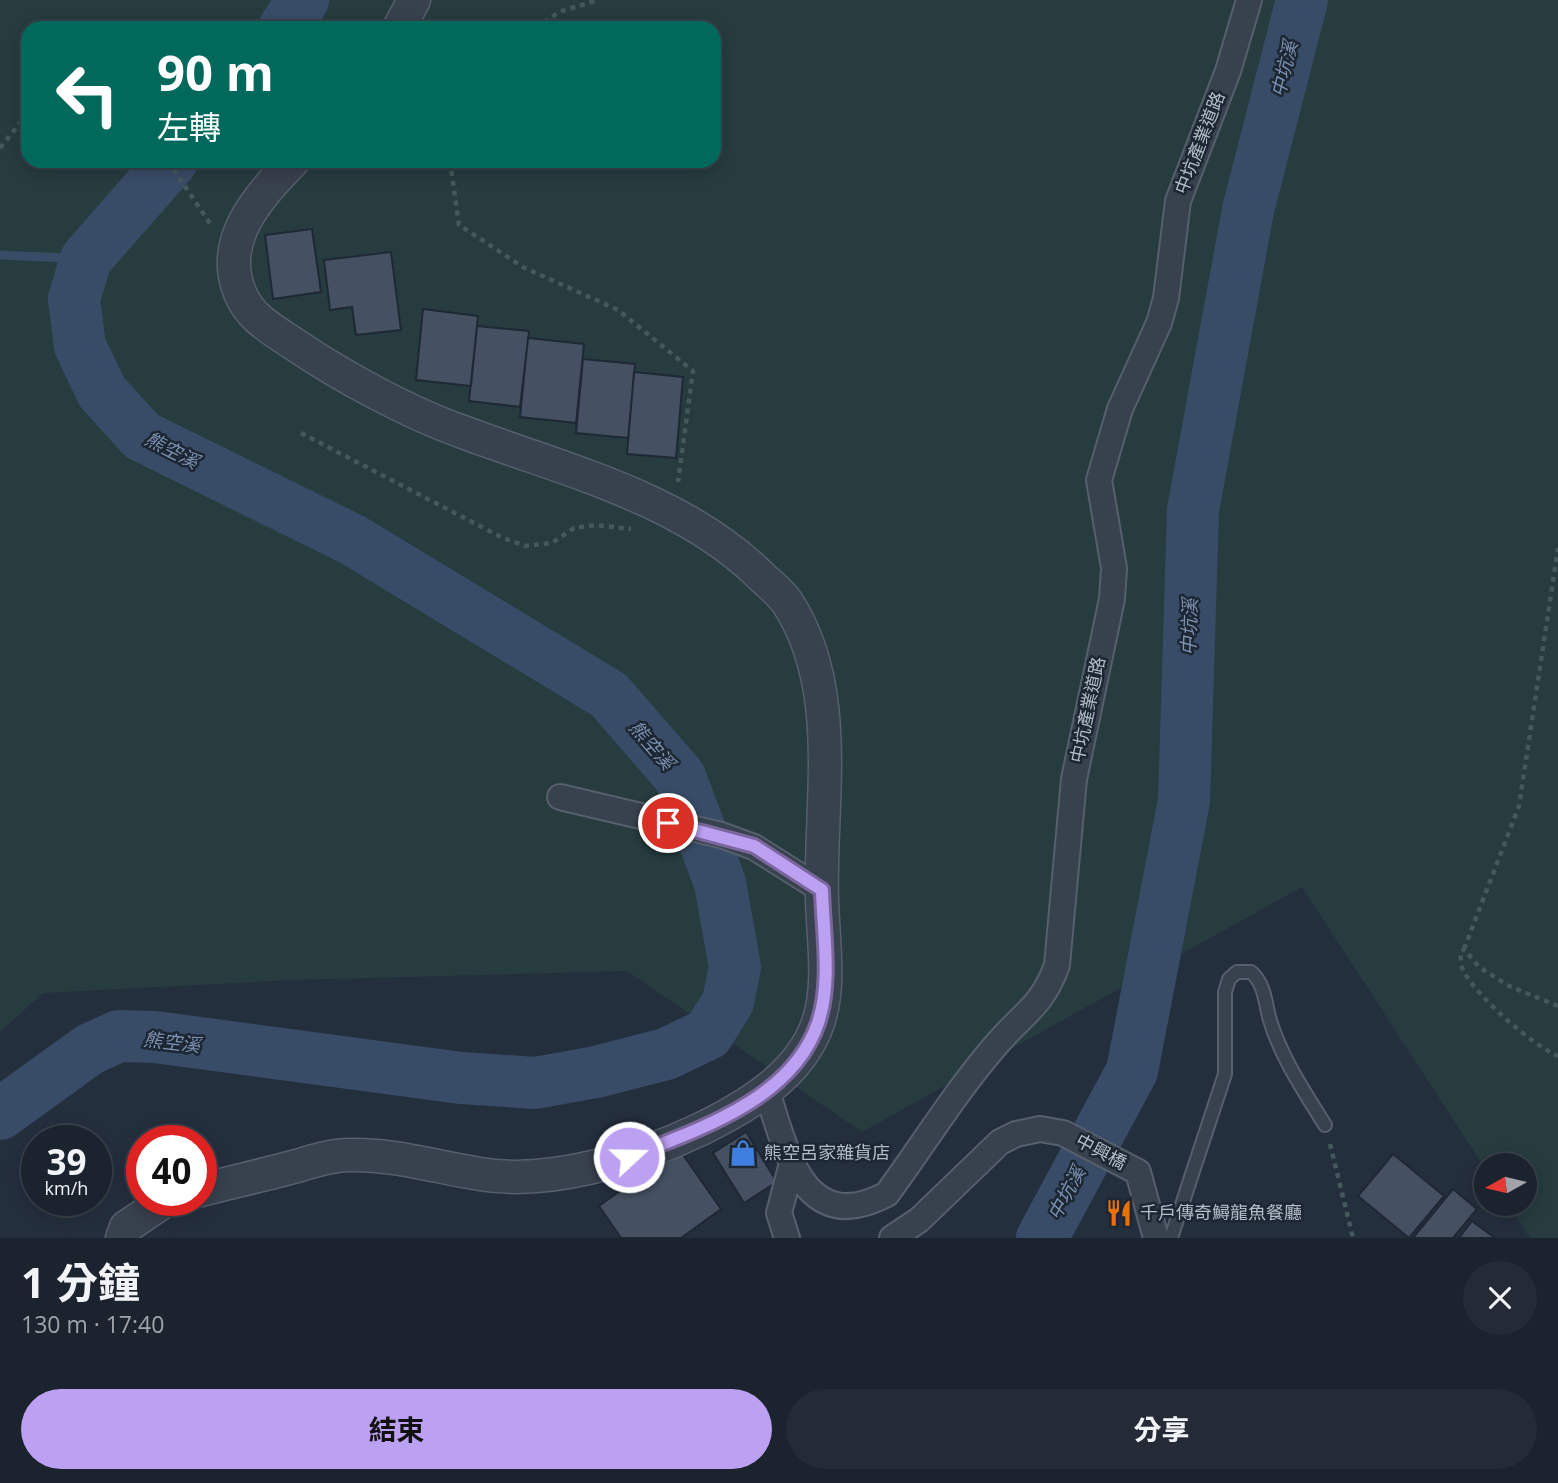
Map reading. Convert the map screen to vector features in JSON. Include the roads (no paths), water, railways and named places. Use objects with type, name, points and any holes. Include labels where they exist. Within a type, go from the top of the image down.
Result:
[{"type":"street","points":[[403,21],[414,0]]},
{"type":"street","name":"中坑產業道路","points":[[767,1091],[791,1167],[807,1194],[825,1208],[848,1212],[870,1205],[887,1194],[995,1045],[1037,1006],[1050,986],[1057,965],[1074,779],[1112,599],[1114,568],[1100,480],[1120,410],[1159,323],[1166,298],[1178,201],[1228,71],[1249,0]]},
{"type":"street","points":[[217,1186],[342,1154],[396,1156],[486,1175],[556,1174],[629,1157],[688,1134],[767,1091],[797,1060],[818,1023],[825,977],[822,890],[823,713],[810,650],[785,600],[743,558],[702,530],[650,518],[580,472],[458,431],[320,362],[254,317],[239,291],[235,265],[238,232],[254,202],[286,168]]},
{"type":"street","points":[[560,797],[722,835],[754,846],[822,890]]},
{"type":"street","name":"中興橋","points":[[892,1238],[919,1220],[1000,1142],[1041,1129],[1063,1132],[1138,1172],[1156,1238]]},
{"type":"street","points":[[787,1238],[779,1213],[791,1167]]},
{"type":"street","points":[[122,1238],[127,1227],[143,1216]]},
{"type":"lane","points":[[1171,1238],[1225,1074],[1225,992],[1228,979],[1237,972],[1251,972],[1260,979],[1272,1028],[1296,1079],[1325,1125]]},
{"type":"waterway","name":"熊空溪","points":[[289,21],[303,0]]},
{"type":"waterway","name":"中坑溪","points":[[1042,1238],[1132,1071],[1184,801],[1193,510],[1248,210],[1302,0]]},
{"type":"waterway","name":"熊空溪","points":[[0,1114],[90,1049],[119,1036],[155,1037],[461,1078],[535,1083],[596,1072],[666,1054],[708,1034],[728,1002],[735,967],[720,883],[680,777],[609,695],[353,540],[142,436],[102,392],[80,346],[74,299],[86,259],[166,168]]},
{"type":"waterway","points":[[0,255],[86,259]]},
{"type":"place","name":"熊空呂家雜貨店","points":[[743,1153]]},
{"type":"place","name":"千戶傳奇鱘龍魚餐廳","points":[[1119,1213]]}]
